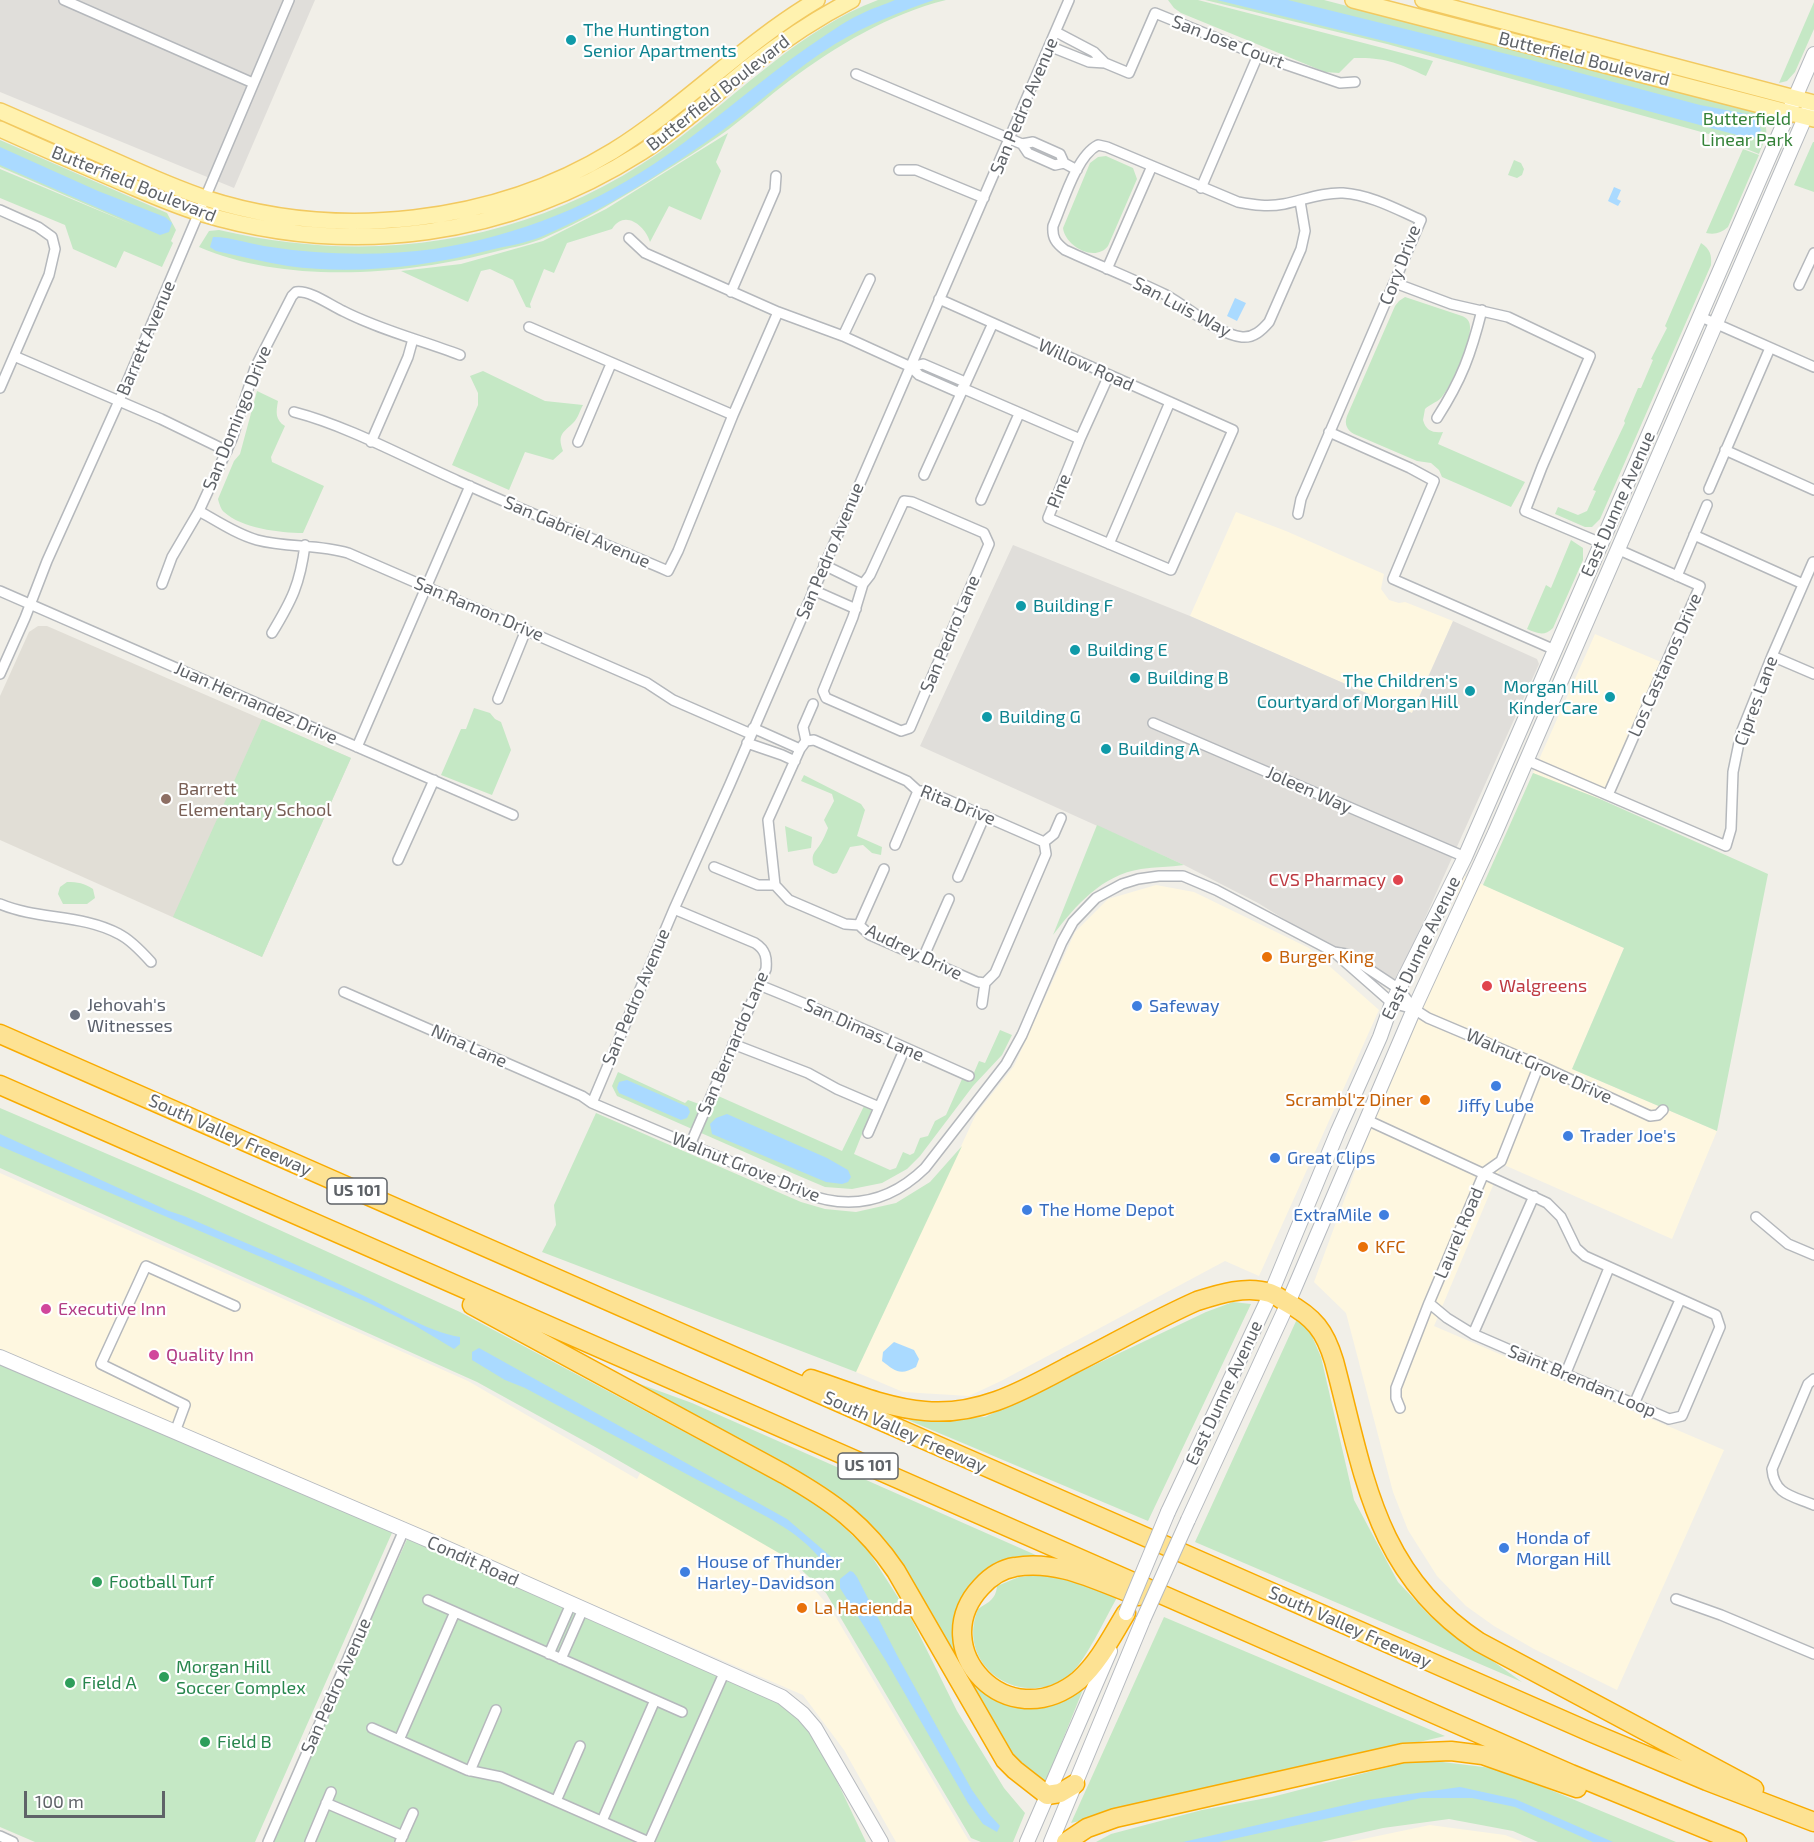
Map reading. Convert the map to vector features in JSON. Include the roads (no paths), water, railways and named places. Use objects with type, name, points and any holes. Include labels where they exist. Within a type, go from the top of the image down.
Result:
[{"type":"highway","name":"South Valley Freeway","points":[[0,1034],[1590,1732],[1707,1781],[1814,1821]]},
{"type":"highway","name":"US 101","points":[[0,1085],[1263,1638],[1690,1824],[1737,1842]]},
{"type":"highway","points":[[440,1279],[464,1300],[784,1474],[826,1499],[852,1518],[875,1542],[896,1571],[1005,1760],[1047,1795],[1060,1793],[1075,1784]]},
{"type":"highway","points":[[714,1348],[896,1407],[927,1412],[961,1411],[995,1403],[1013,1395],[1197,1301],[1244,1291],[1271,1293],[1298,1307],[1309,1316],[1325,1337],[1334,1361],[1380,1525],[1404,1569],[1439,1611],[1464,1633],[1496,1652],[1814,1821]]},
{"type":"highway","points":[[1135,1617],[1086,1672],[1060,1692],[1032,1700],[1011,1697],[992,1688],[974,1668],[963,1640],[965,1612],[970,1600],[986,1581],[993,1575],[1012,1567],[1037,1565],[1060,1568],[1087,1576],[1145,1599],[1263,1638]]},
{"type":"highway","points":[[1066,1842],[1087,1828],[1115,1818],[1403,1753],[1434,1751],[1467,1752],[1490,1757],[1578,1789],[1690,1824]]},
{"type":"main road","name":"Butterfield Boulevard","points":[[0,111],[142,174],[206,198],[274,214],[351,221],[414,218],[501,200],[557,179],[609,153],[636,136],[766,33],[817,0]]},
{"type":"main road","name":"Butterfield Boulevard","points":[[0,129],[159,199],[199,213],[273,231],[329,237],[419,234],[449,229],[526,209],[591,182],[645,150],[805,26],[852,0]]},
{"type":"main road","name":"Butterfield Boulevard","points":[[1353,0],[1789,112],[1812,107]]},
{"type":"main road","name":"Butterfield Boulevard","points":[[1423,0],[1795,97],[1812,107]]},
{"type":"main road","name":"East Dunne Avenue","points":[[1051,1842],[1075,1784],[1135,1617],[1168,1512],[1271,1293],[1380,1037],[1392,1003],[1465,857],[1814,54]]},
{"type":"main road","name":"East Dunne Avenue","points":[[1027,1842],[1047,1795],[1135,1617],[1188,1520],[1288,1303],[1414,1009],[1492,838],[1715,323],[1812,107]]},
{"type":"main road","points":[[1585,622],[1583,604],[1606,550],[1601,543]]},
{"type":"main road","points":[[1526,760],[1523,749],[1531,725],[1528,713]]},
{"type":"main road","points":[[1455,921],[1453,907],[1468,872],[1465,857],[1475,854],[1482,843],[1492,838]]},
{"type":"main road","name":"Condit Road","points":[[0,1357],[404,1530],[782,1697],[803,1714],[815,1728],[881,1842]]},
{"type":"street","points":[[64,0],[253,83]]},
{"type":"street","name":"Barrett Avenue","points":[[0,674],[289,0]]},
{"type":"street","name":"San Pedro Avenue","points":[[592,1103],[674,909],[1070,0]]},
{"type":"street","name":"San Jose Court","points":[[1049,46],[1089,62],[1105,63],[1129,73],[1155,13],[1258,55],[1340,83],[1355,81]]},
{"type":"street","name":"San Jose Court","points":[[1056,32],[1094,52],[1105,63]]},
{"type":"street","points":[[1201,188],[1258,55]]},
{"type":"street","points":[[856,74],[1022,144],[1033,142],[1060,154],[1064,164],[1077,170]]},
{"type":"street","name":"Cory Drive","points":[[1077,170],[1086,154],[1098,146],[1107,147],[1238,202],[1261,206],[1342,193],[1372,199],[1422,220],[1329,432],[1301,499],[1298,514]]},
{"type":"street","points":[[1107,269],[1152,166]]},
{"type":"street","points":[[899,170],[916,170],[984,198]]},
{"type":"street","name":"San Luis Way","points":[[1077,170],[1053,226],[1052,235],[1058,245],[1165,295],[1208,322],[1243,338],[1253,336],[1269,322],[1301,249],[1305,231],[1300,201]]},
{"type":"street","points":[[731,292],[775,190],[776,176]]},
{"type":"street","points":[[0,210],[38,227],[52,237],[55,249],[49,276],[0,388]]},
{"type":"street","points":[[629,238],[645,253],[731,292],[843,336],[911,367],[919,375],[962,388],[1080,439]]},
{"type":"street","points":[[1800,285],[1814,253]]},
{"type":"street","points":[[843,336],[870,279]]},
{"type":"street","points":[[1395,283],[1435,299],[1508,316],[1590,356],[1525,511],[1601,543]]},
{"type":"street","name":"San Domingo Drive","points":[[162,584],[172,556],[199,511],[226,451],[255,368],[296,292],[306,293],[350,315],[460,355]]},
{"type":"street","name":"Willow Road","points":[[939,299],[1233,430],[1171,570]]},
{"type":"street","points":[[1437,418],[1457,387],[1470,357],[1482,310]]},
{"type":"street","name":"San Gabriel Avenue","points":[[294,412],[310,416],[668,571],[778,312]]},
{"type":"street","points":[[1701,316],[1814,367]]},
{"type":"street","points":[[924,475],[993,323]]},
{"type":"street","points":[[529,327],[733,415]]},
{"type":"street","points":[[371,442],[408,357],[413,339]]},
{"type":"street","points":[[1708,489],[1770,348]]},
{"type":"street","points":[[14,356],[119,401],[226,451]]},
{"type":"street","points":[[578,442],[611,364]]},
{"type":"street","name":"Pine","points":[[1109,375],[1048,518],[1171,570]]},
{"type":"street","points":[[1109,544],[1170,402]]},
{"type":"street","points":[[981,500],[1019,414]]},
{"type":"street","points":[[1329,432],[1434,481],[1393,579],[1555,650]]},
{"type":"street","points":[[1725,450],[1814,490]]},
{"type":"street","points":[[357,747],[470,486]]},
{"type":"street","name":"San Pedro Lane","points":[[904,501],[912,502],[984,533],[989,544],[910,728],[901,731],[826,698],[823,691],[856,609],[863,584],[870,575],[904,501]]},
{"type":"street","points":[[1677,576],[1707,505]]},
{"type":"street","name":"San Ramon Drive","points":[[199,511],[256,540],[323,547],[348,553],[647,683],[673,700],[752,731],[803,745]]},
{"type":"street","points":[[1694,535],[1803,585]]},
{"type":"street","points":[[272,633],[295,594],[305,545]]},
{"type":"street","name":"Los Castanos Drive","points":[[1608,795],[1700,585],[1617,549]]},
{"type":"street","name":"Cipres Lane","points":[[1608,795],[1726,846],[1731,829],[1733,772],[1741,733],[1813,562]]},
{"type":"street","points":[[824,565],[863,584]]},
{"type":"street","points":[[813,590],[856,609]]},
{"type":"street","name":"Juan Hernandez Drive","points":[[0,591],[513,815]]},
{"type":"street","points":[[498,699],[526,630]]},
{"type":"street","points":[[1772,656],[1814,674]]},
{"type":"street","points":[[775,885],[768,820],[803,745],[803,727],[813,704]]},
{"type":"street","name":"Joleen Way","points":[[1154,723],[1465,857]]},
{"type":"street","points":[[773,753],[780,748],[780,739]]},
{"type":"street","name":"Rita Drive","points":[[803,745],[814,740],[907,781],[918,791],[927,791],[1044,842]]},
{"type":"street","points":[[747,743],[795,761]]},
{"type":"street","points":[[1526,760],[1608,795]]},
{"type":"street","points":[[398,860],[434,780]]},
{"type":"street","points":[[895,844],[918,791]]},
{"type":"street","points":[[958,877],[986,815]]},
{"type":"street","points":[[982,1004],[985,983],[995,973],[1046,854],[1044,842],[1054,834],[1061,818]]},
{"type":"street","name":"Audrey Drive","points":[[714,867],[758,885],[775,885],[789,900],[845,924],[859,925],[870,934],[977,982],[985,983]]},
{"type":"street","points":[[859,925],[884,869]]},
{"type":"street","name":"Walnut Grove Drive","points":[[592,1103],[825,1200],[848,1203],[864,1202],[897,1190],[912,1181],[926,1168],[999,1074],[1022,1035],[1073,922],[1096,898],[1122,884],[1159,876],[1183,876],[1216,890],[1334,952],[1392,1003],[1414,1009],[1428,1018],[1539,1065],[1650,1116],[1658,1115],[1663,1110]]},
{"type":"street","points":[[923,958],[949,899]]},
{"type":"street","points":[[0,904],[15,910],[90,923],[120,934],[151,962]]},
{"type":"street","name":"San Bernardo Lane","points":[[674,909],[755,943],[762,948],[767,959],[766,969],[690,1145]]},
{"type":"street","name":"Walnut Grove Drive","points":[[1334,952],[1346,954],[1399,989],[1414,1009]]},
{"type":"street","name":"San Dimas Lane","points":[[759,985],[841,1018],[969,1076]]},
{"type":"street","name":"Nina Lane","points":[[344,992],[582,1096],[592,1103]]},
{"type":"street","points":[[733,1044],[808,1073],[837,1089],[879,1107]]},
{"type":"street","points":[[868,1133],[905,1048]]},
{"type":"street","name":"Laurel Road","points":[[1400,1408],[1396,1398],[1396,1388],[1429,1303],[1484,1173],[1501,1161],[1539,1065]]},
{"type":"street","name":"Saint Brendan Loop","points":[[1366,1120],[1547,1203],[1562,1217],[1576,1248],[1585,1256],[1716,1315],[1720,1327],[1682,1416],[1669,1419],[1473,1334],[1447,1318],[1429,1303]]},
{"type":"street","points":[[1473,1334],[1534,1196]]},
{"type":"street","points":[[1756,1218],[1788,1244],[1814,1255]]},
{"type":"street","points":[[175,1432],[185,1404],[102,1364],[146,1266],[235,1306]]},
{"type":"street","points":[[1565,1375],[1609,1268]]},
{"type":"street","points":[[1634,1404],[1680,1300]]},
{"type":"street","points":[[1814,1379],[1808,1384],[1772,1469],[1773,1482],[1780,1491],[1814,1505]]},
{"type":"street","name":"San Pedro Avenue","points":[[268,1842],[404,1530]]},
{"type":"street","points":[[1676,1599],[1814,1654]]},
{"type":"street","points":[[428,1600],[682,1712]]},
{"type":"street","points":[[549,1654],[577,1607]]},
{"type":"street","points":[[561,1659],[577,1607]]},
{"type":"street","points":[[399,1740],[455,1612]]},
{"type":"street","points":[[372,1728],[470,1771],[501,1777],[649,1842],[725,1671]]},
{"type":"street","points":[[603,1821],[655,1700]]},
{"type":"street","points":[[470,1771],[496,1710]]},
{"type":"street","points":[[556,1801],[580,1746]]},
{"type":"street","points":[[309,1842],[331,1792]]},
{"type":"street","points":[[326,1803],[401,1839],[413,1813]]},
{"type":"street","points":[[0,1836],[13,1842]]},
{"type":"water","points":[[895,0],[934,0],[883,19],[835,44],[680,160],[613,201],[537,238],[441,261],[390,268],[338,270],[288,266],[216,251],[210,247],[213,237],[311,252],[394,253],[434,249],[496,236],[556,216],[641,173],[808,47],[854,17]]},
{"type":"water","name":"Butterfield Linear Park","points":[[1217,0],[1288,0],[1531,60],[1700,105],[1747,114],[1756,119],[1761,130],[1757,137],[1748,138],[1433,53]]},
{"type":"water","points":[[0,147],[98,191],[165,217],[172,223],[169,232],[160,235],[0,165]]},
{"type":"water","points":[[1614,187],[1621,190],[1617,199],[1621,201],[1618,206],[1608,201]]},
{"type":"water","points":[[1235,298],[1246,303],[1237,321],[1227,316]]},
{"type":"water","points":[[627,1080],[688,1107],[690,1112],[687,1118],[681,1120],[619,1093],[617,1088],[619,1082]]},
{"type":"water","points":[[727,1114],[827,1158],[848,1170],[851,1177],[848,1182],[842,1184],[826,1182],[712,1134],[710,1124],[716,1118]]},
{"type":"water","points":[[0,1134],[169,1211],[313,1272],[420,1324],[460,1337],[460,1344],[454,1349],[414,1325],[369,1303],[0,1146]]},
{"type":"water","points":[[894,1342],[914,1350],[919,1359],[916,1367],[902,1372],[882,1361],[883,1352]]},
{"type":"water","points":[[479,1348],[787,1519],[836,1561],[836,1566],[834,1568],[826,1564],[801,1539],[769,1518],[525,1388],[505,1380],[472,1360],[472,1352]]},
{"type":"water","points":[[850,1571],[857,1577],[898,1657],[972,1790],[1000,1826],[997,1832],[983,1824],[968,1803],[886,1661],[840,1588],[840,1579]]},
{"type":"water","points":[[1460,1787],[1515,1799],[1613,1842],[1593,1842],[1515,1807],[1472,1798],[1421,1798],[1219,1842],[1183,1842],[1367,1800]]},
{"type":"place","name":"The Huntington Senior Apartments","points":[[571,40]]},
{"type":"place","name":"Building F","points":[[1021,606]]},
{"type":"place","name":"Building E","points":[[1075,650]]},
{"type":"place","name":"Building B","points":[[1135,678]]},
{"type":"place","name":"The Children's Courtyard of Morgan Hill","points":[[1470,691]]},
{"type":"place","name":"Morgan Hill KinderCare","points":[[1610,697]]},
{"type":"place","name":"Building G","points":[[987,717]]},
{"type":"place","name":"Building A","points":[[1106,749]]},
{"type":"place","name":"Barrett Elementary School","points":[[166,799]]},
{"type":"place","name":"CVS Pharmacy","points":[[1398,880]]},
{"type":"place","name":"Burger King","points":[[1267,957]]},
{"type":"place","name":"Walgreens","points":[[1487,986]]},
{"type":"place","name":"Safeway","points":[[1137,1006]]},
{"type":"place","name":"Jehovah's Witnesses","points":[[75,1015]]},
{"type":"place","name":"Jiffy Lube","points":[[1496,1086]]},
{"type":"place","name":"Scrambl'z Diner","points":[[1425,1100]]},
{"type":"place","name":"Trader Joe's","points":[[1568,1136]]},
{"type":"place","name":"Great Clips","points":[[1275,1158]]},
{"type":"place","name":"The Home Depot","points":[[1027,1210]]},
{"type":"place","name":"ExtraMile","points":[[1384,1215]]},
{"type":"place","name":"KFC","points":[[1363,1247]]},
{"type":"place","name":"Executive Inn","points":[[46,1309]]},
{"type":"place","name":"Quality Inn","points":[[154,1355]]},
{"type":"place","name":"Honda of Morgan Hill","points":[[1504,1548]]},
{"type":"place","name":"House of Thunder Harley-Davidson","points":[[685,1572]]},
{"type":"place","name":"Football Turf","points":[[97,1582]]},
{"type":"place","name":"La Hacienda","points":[[802,1608]]},
{"type":"place","name":"Morgan Hill Soccer Complex","points":[[164,1677]]},
{"type":"place","name":"Field A","points":[[70,1683]]},
{"type":"place","name":"Field B","points":[[205,1742]]}]
